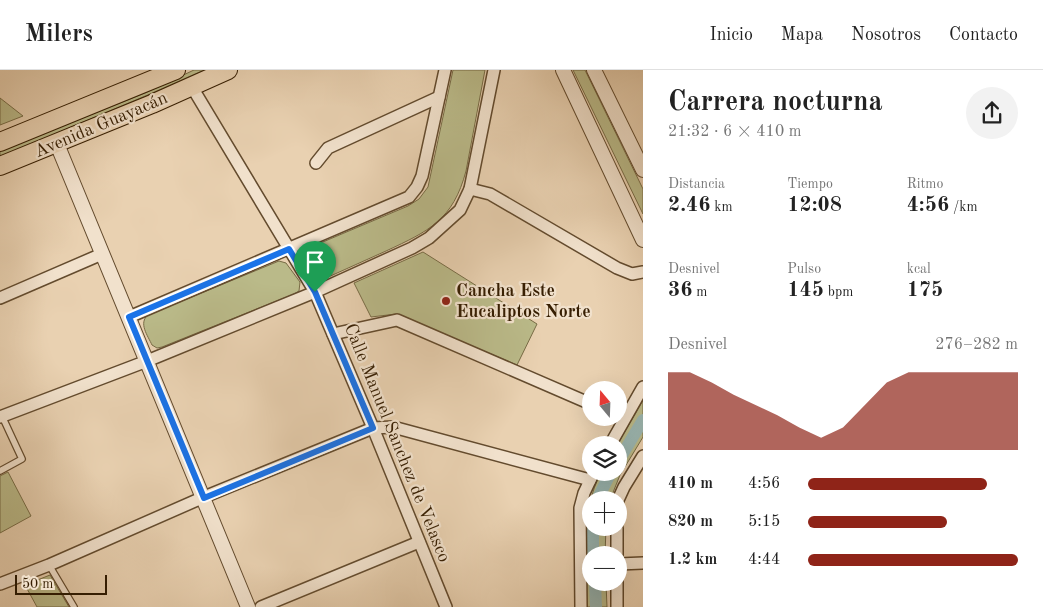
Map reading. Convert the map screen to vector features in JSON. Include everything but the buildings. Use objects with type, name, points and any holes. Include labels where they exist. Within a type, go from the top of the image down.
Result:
[{"type":"main road","name":"Avenida Guayacán","points":[[0,142],[155,74],[176,70]]},
{"type":"main road","name":"Avenida Guayacán","points":[[0,166],[57,144],[228,70]]},
{"type":"street","points":[[129,317],[409,197],[417,187],[422,176],[445,70]]},
{"type":"street","points":[[1,416],[147,361],[315,292],[412,248],[429,238],[460,210],[470,189],[494,70]]},
{"type":"street","points":[[563,70],[643,240]]},
{"type":"street","points":[[594,70],[643,170]]},
{"type":"street","name":"Calle Manuel Sanchez de Velasco","points":[[192,87],[315,292],[446,607]]},
{"type":"street","points":[[316,163],[328,148],[439,97]]},
{"type":"street","points":[[57,144],[248,607]]},
{"type":"street","points":[[470,189],[490,194],[617,268],[632,274],[643,272]]},
{"type":"street","points":[[0,298],[102,254]]},
{"type":"street","points":[[333,334],[397,320],[582,400]]},
{"type":"street","points":[[628,407],[643,387]]},
{"type":"street","points":[[0,584],[373,428],[393,427],[582,474]]},
{"type":"street","points":[[622,491],[643,456]]},
{"type":"street","points":[[581,607],[580,508],[590,481]]},
{"type":"street","points":[[261,607],[419,542]]},
{"type":"street","points":[[627,564],[643,564]]},
{"type":"street","points":[[617,591],[618,607]]},
{"type":"lane","points":[[0,471],[22,459],[1,416]]},
{"type":"lane","points":[[49,565],[74,607]]},
{"type":"green space","points":[[194,70],[204,70],[0,157],[0,151],[145,93]]},
{"type":"green space","points":[[453,70],[485,70],[466,171],[461,188],[454,201],[437,222],[415,237],[326,278],[318,278],[305,255],[306,251],[311,247],[408,206],[419,199],[428,187]]},
{"type":"green space","points":[[573,70],[585,70],[643,189],[643,214]]},
{"type":"green space","points":[[0,98],[23,116],[0,125]]},
{"type":"green space","points":[[423,252],[537,324],[517,365],[396,314],[371,317],[354,283]]},
{"type":"green space","points":[[279,261],[286,263],[300,282],[299,291],[162,347],[157,348],[152,345],[144,326],[145,318],[148,315]]},
{"type":"green space","points":[[643,400],[643,437],[627,463],[627,436],[622,436]]},
{"type":"green space","points":[[8,472],[31,516],[0,533],[0,476]]},
{"type":"green space","points":[[597,481],[618,481],[614,491],[593,491]]},
{"type":"green space","points":[[585,536],[606,536],[605,546],[585,546]]},
{"type":"green space","points":[[50,575],[69,607],[37,607],[25,585]]},
{"type":"green space","points":[[586,591],[606,591],[607,607],[587,607]]},
{"type":"waterway","points":[[627,447],[643,420]]},
{"type":"waterway","points":[[602,491],[606,481]]},
{"type":"waterway","points":[[593,536],[593,546]]},
{"type":"waterway","points":[[595,591],[596,607]]},
{"type":"place","name":"Cancha Este Eucaliptos Norte","points":[[446,301]]},
{"type":"route","points":[[289,249],[315,292],[373,428],[204,498],[129,317],[289,249]]}]
